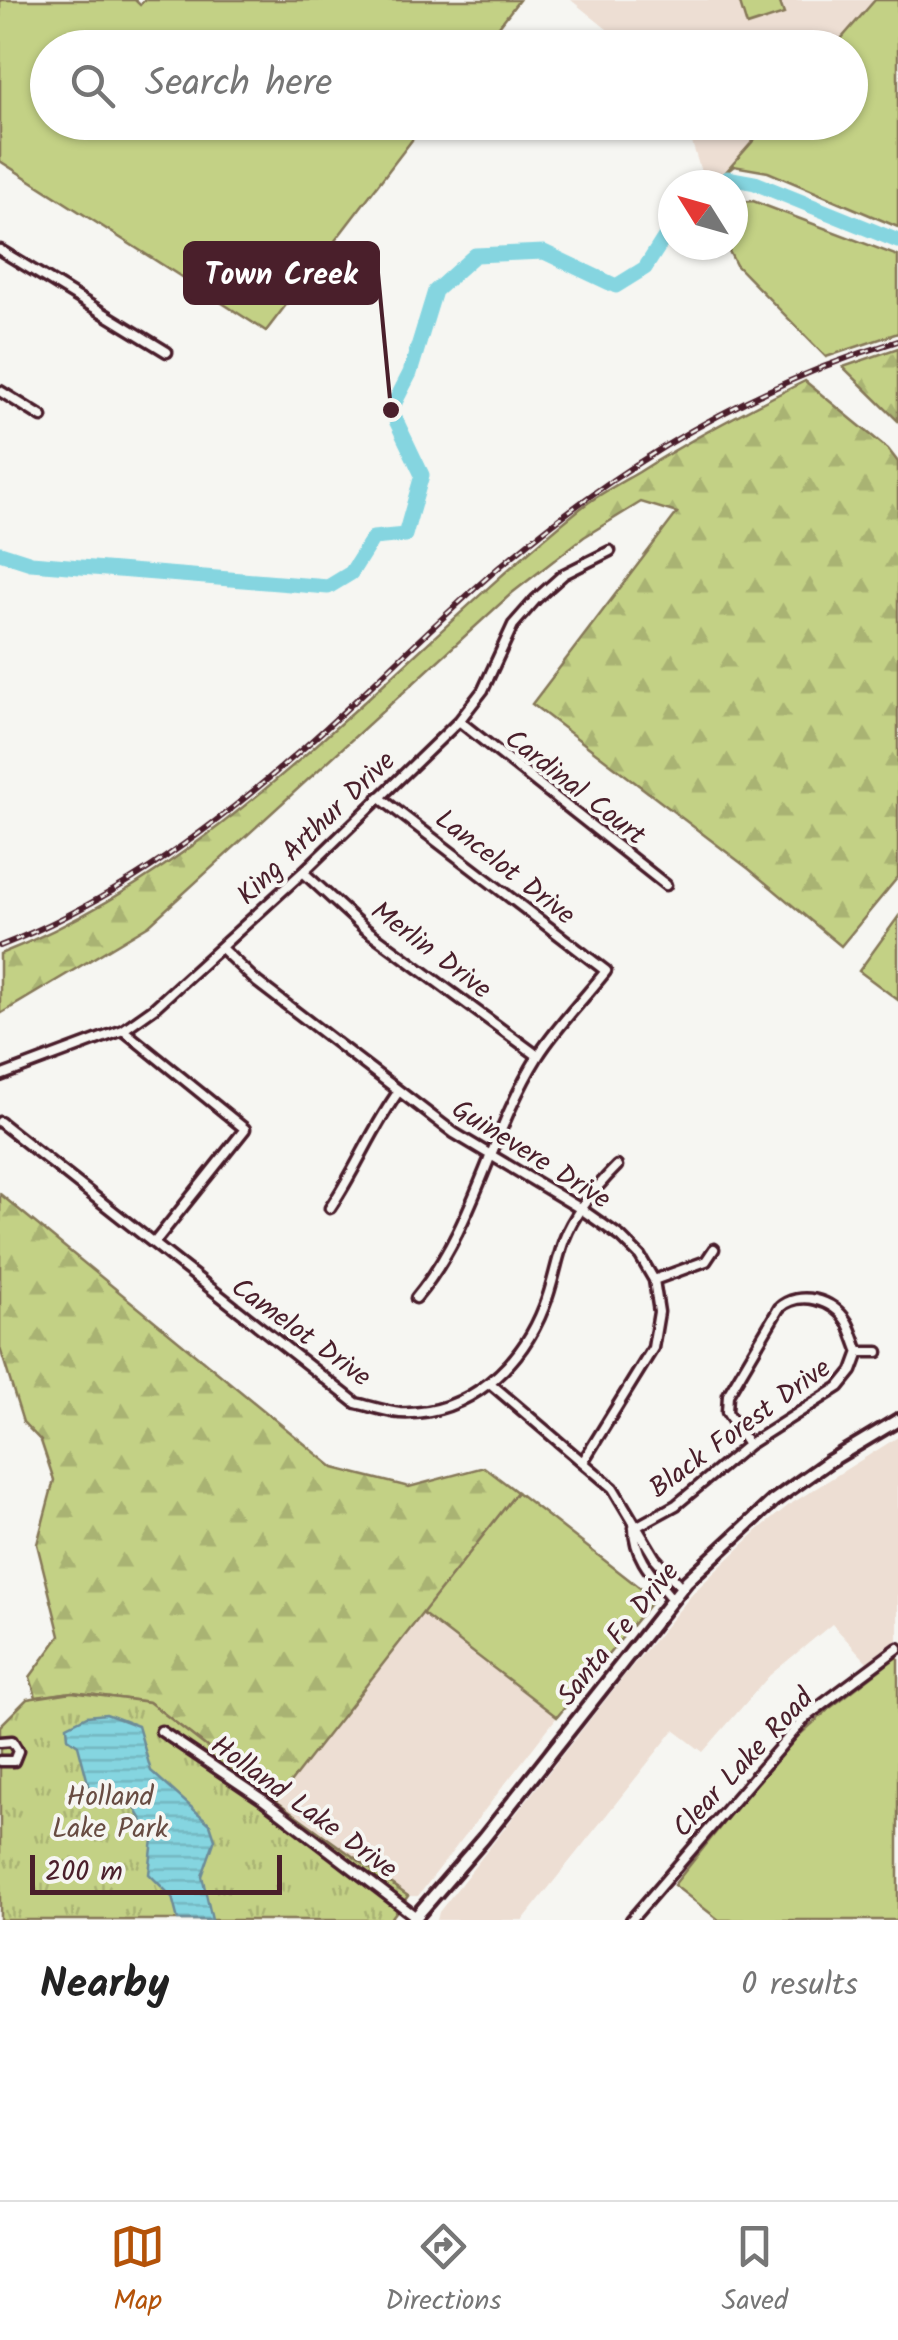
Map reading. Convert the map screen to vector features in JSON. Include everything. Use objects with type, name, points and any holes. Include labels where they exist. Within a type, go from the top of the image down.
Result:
[{"type":"main road","name":"Santa Fe Drive","points":[[416,1919],[484,1838],[670,1598],[772,1502],[898,1420]]},
{"type":"street","points":[[0,250],[167,352]]},
{"type":"street","points":[[0,391],[42,417]]},
{"type":"street","name":"King Arthur Drive","points":[[0,1076],[123,1030],[154,1008],[303,872],[459,721],[483,690],[513,624],[564,574],[610,551]]},
{"type":"street","name":"Cardinal Court","points":[[459,721],[666,885]]},
{"type":"street","name":"Lancelot Drive","points":[[379,796],[606,971],[538,1056]]},
{"type":"street","name":"Merlin Drive","points":[[303,872],[364,928],[538,1056]]},
{"type":"street","name":"Guinevere Drive","points":[[221,948],[257,982],[454,1133],[621,1236],[640,1256],[654,1280]]},
{"type":"street","points":[[123,1030],[245,1130],[154,1243]]},
{"type":"street","points":[[416,1298],[451,1250],[538,1056]]},
{"type":"street","points":[[330,1208],[354,1174],[379,1118],[398,1091]]},
{"type":"street","name":"Camelot Drive","points":[[0,1122],[356,1403],[400,1413],[445,1408],[491,1384],[520,1349],[544,1308],[564,1238],[581,1208],[617,1166]]},
{"type":"street","points":[[584,1460],[652,1348],[659,1312],[654,1280],[706,1261],[714,1249]]},
{"type":"street","points":[[748,1445],[728,1412],[728,1395],[779,1308],[790,1298],[805,1297],[828,1305],[846,1320],[859,1352],[878,1352]]},
{"type":"street","name":"Black Forest Drive","points":[[634,1528],[676,1505],[748,1445],[838,1386],[852,1371],[859,1352]]},
{"type":"street","points":[[491,1384],[612,1488],[634,1528],[681,1587]]},
{"type":"street","points":[[634,1528],[634,1544],[643,1563],[670,1598]]},
{"type":"street","name":"Clear Lake Road","points":[[631,1920],[807,1716],[898,1648]]},
{"type":"street","name":"Holland Lake Drive","points":[[162,1731],[262,1799],[416,1919]]},
{"type":"street","points":[[0,1742],[12,1742],[18,1751],[14,1761],[0,1762]]},
{"type":"shaded area","points":[[571,0],[875,0],[849,30],[608,30]]},
{"type":"shaded area","points":[[691,140],[754,140],[728,170],[700,170]]},
{"type":"shaded area","points":[[898,1437],[898,1639],[867,1662],[832,1624],[770,1675],[703,1752],[674,1730],[523,1920],[437,1920],[439,1912],[695,1591],[789,1505]]},
{"type":"shaded area","points":[[422,1613],[557,1717],[418,1896],[408,1896],[276,1801]]},
{"type":"green space","points":[[0,0],[135,0],[140,5],[144,0],[519,0],[496,30],[30,30],[30,140],[412,140],[266,331],[0,161]]},
{"type":"green space","points":[[739,0],[779,0],[784,14],[747,26]]},
{"type":"green space","points":[[875,0],[898,0],[898,227],[768,172],[734,166],[728,170],[754,140],[868,140],[868,30],[849,30]]},
{"type":"green space","points":[[748,201],[898,256],[898,333],[826,357],[736,265],[734,260],[748,260]]},
{"type":"green space","points":[[898,348],[898,421],[843,367]]},
{"type":"green space","points":[[805,381],[888,449],[898,462],[898,877],[841,946],[749,869],[532,704],[677,513],[641,502],[584,537],[512,593],[149,925],[0,1014],[0,954],[84,915],[162,867],[236,813],[588,503],[700,436]]},
{"type":"green space","points":[[898,917],[898,1000],[859,971]]},
{"type":"green space","points":[[0,1194],[334,1468],[409,1487],[484,1467],[517,1492],[276,1801],[149,1702],[72,1692],[36,1697],[30,1677],[60,1636],[37,1544],[54,1480],[41,1441],[23,1422],[0,1348]]},
{"type":"green space","points":[[517,1492],[654,1599],[557,1717],[422,1613]]},
{"type":"green space","points":[[898,1656],[898,1920],[719,1920],[674,1885],[779,1753]]},
{"type":"green space","name":"Holland Lake Park","points":[[72,1692],[149,1702],[276,1801],[408,1896],[390,1920],[0,1920],[0,1726],[27,1699]]},
{"type":"water","points":[[106,1714],[138,1726],[151,1771],[210,1824],[215,1839],[202,1876],[212,1920],[178,1920],[172,1897],[149,1874],[153,1839],[131,1801],[126,1797],[109,1803],[93,1802],[78,1745],[68,1738],[67,1726],[87,1716]]},
{"type":"waterway","points":[[748,182],[898,241]]},
{"type":"waterway","points":[[0,553],[31,563],[328,587],[351,573],[373,538],[405,535],[422,475],[391,410],[410,373],[435,291],[475,255],[544,252],[616,286],[645,268],[658,248]]},
{"type":"railway","points":[[0,946],[117,888],[225,814],[320,734],[482,582],[554,523],[645,458],[742,403],[898,341]]},
{"type":"place","name":"Town Creek","points":[[391,410]]}]
